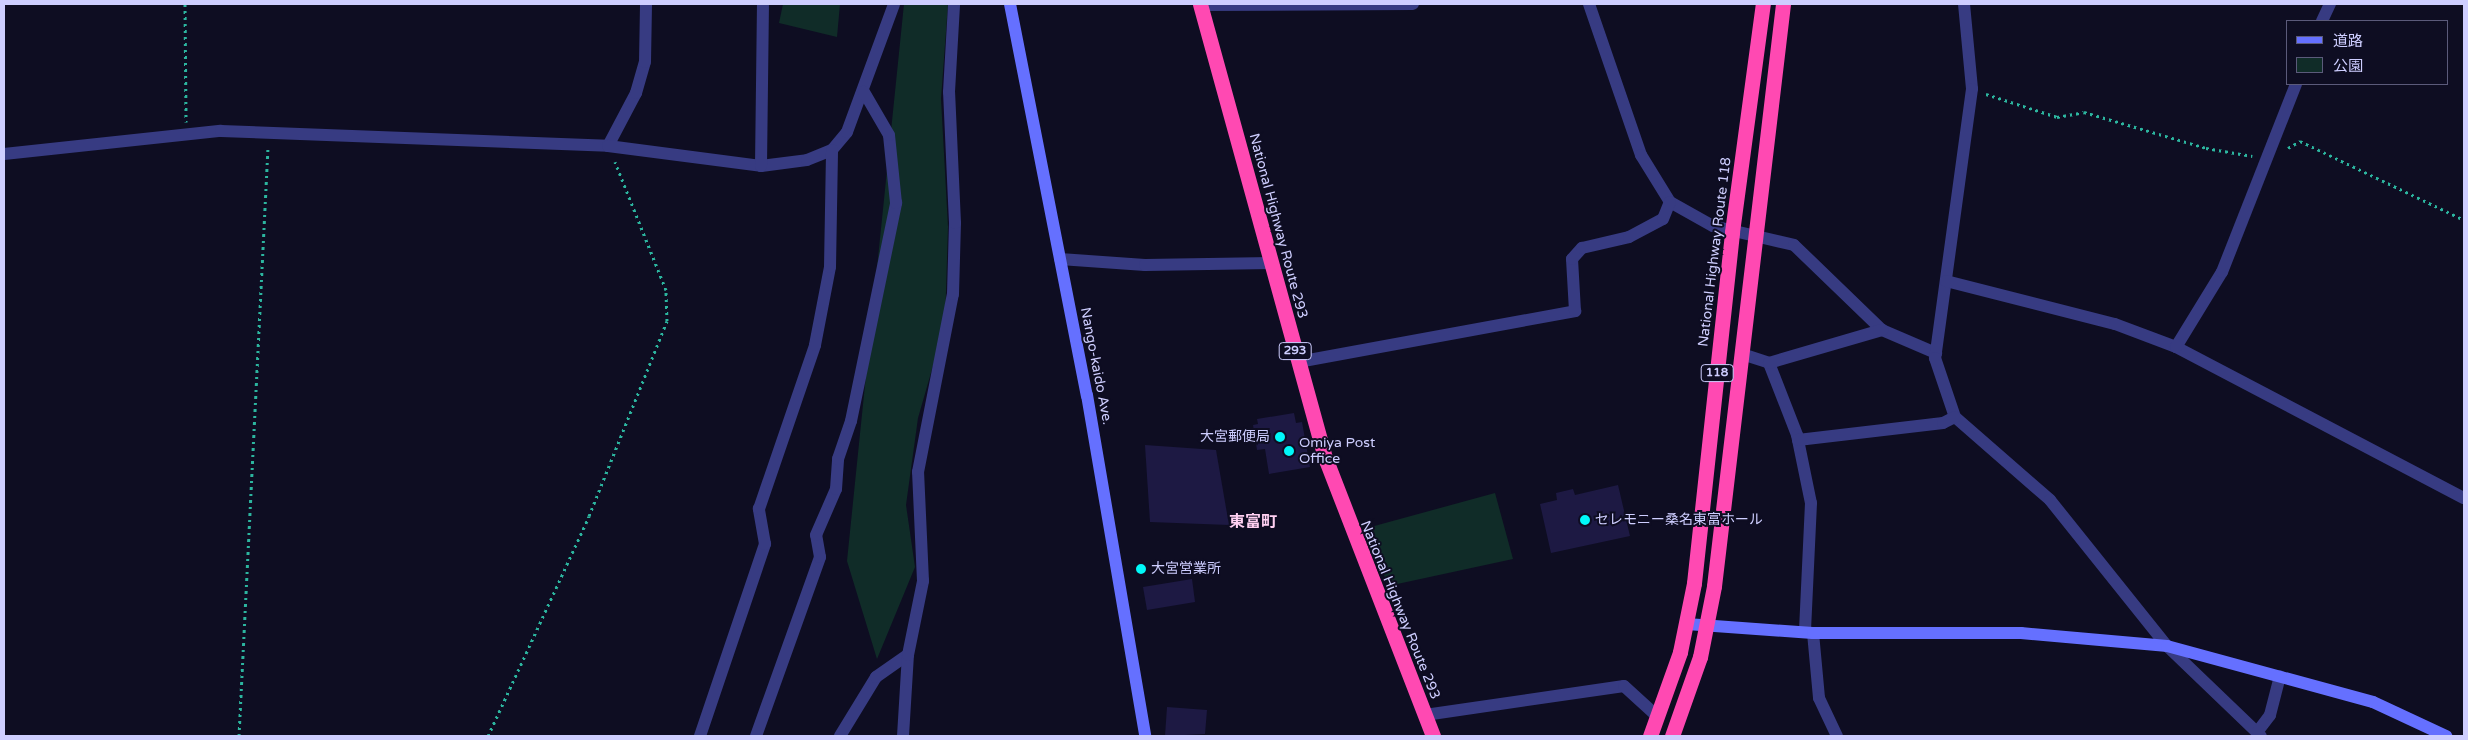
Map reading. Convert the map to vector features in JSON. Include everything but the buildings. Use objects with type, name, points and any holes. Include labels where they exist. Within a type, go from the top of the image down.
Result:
[{"type":"highway","name":"National Highway Route 293","points":[[1200,4],[1298,362],[1347,519],[1433,736]]},
{"type":"highway","name":"National Highway Route 118","points":[[1650,736],[1658,717],[1687,624],[1732,232],[1763,4]]},
{"type":"highway","name":"118","points":[[1672,736],[1708,625],[1783,4]]},
{"type":"street","points":[[608,146],[636,93],[645,62],[646,4]]},
{"type":"street","points":[[761,166],[764,4]]},
{"type":"street","points":[[4,154],[186,135],[269,133],[608,146],[761,166],[807,160],[832,150],[847,132],[864,92],[894,4]]},
{"type":"street","points":[[902,736],[908,655],[923,581],[918,472],[953,294],[949,92],[954,4]]},
{"type":"street","name":"Nango-kaido Ave.","points":[[1010,4],[1060,259],[1145,736]]},
{"type":"street","points":[[1200,4],[1413,4]]},
{"type":"street","points":[[1589,4],[1641,155],[1670,202],[1732,232],[1756,235],[1794,245],[1882,330],[1936,352]]},
{"type":"street","points":[[1964,4],[1972,89],[1936,352],[1955,417],[2050,500],[2167,646],[2260,734],[2270,715],[2280,676]]},
{"type":"street","points":[[2322,20],[2330,4]]},
{"type":"street","points":[[2176,347],[2222,272],[2269,159],[2296,85]]},
{"type":"street","points":[[756,736],[820,557],[816,535],[836,489],[838,460],[851,421],[896,203],[889,135],[864,92]]},
{"type":"street","points":[[700,736],[765,544],[759,509],[815,346],[830,267],[832,150]]},
{"type":"street","points":[[1298,362],[1574,311],[1570,274],[1577,253],[1582,248],[1629,237],[1663,218],[1670,202]]},
{"type":"street","points":[[1060,259],[1145,265],[1271,263]]},
{"type":"street","points":[[1946,282],[2115,324],[2176,347],[2464,498]]},
{"type":"street","points":[[1742,354],[1769,363],[1882,330]]},
{"type":"street","points":[[1769,363],[1798,440],[1811,503],[1809,633],[1819,698],[1837,736]]},
{"type":"street","points":[[1798,440],[1943,424],[1955,417]]},
{"type":"street","points":[[1687,624],[1809,633],[2028,633],[2167,646],[2373,702],[2446,736]]},
{"type":"street","points":[[840,736],[876,677],[908,655]]},
{"type":"street","points":[[1425,715],[1624,686],[1658,717]]},
{"type":"path","points":[[185,4],[186,135]]},
{"type":"path","points":[[1972,89],[2057,117],[2084,112],[2206,148],[2269,159],[2300,141],[2464,220]]},
{"type":"path","points":[[239,736],[269,133]]},
{"type":"path","points":[[488,736],[588,516],[667,321],[666,290],[608,146]]},
{"type":"green space","points":[[783,4],[840,4],[837,37],[779,23]]},
{"type":"green space","points":[[904,4],[948,4],[941,99],[948,227],[945,324],[918,418],[906,505],[915,567],[877,659],[847,561]]},
{"type":"green space","points":[[1495,493],[1513,559],[1388,586],[1367,528]]},
{"type":"place","name":"大宮郵便局","points":[[1280,437]]},
{"type":"place","name":"Omiya Post Office","points":[[1289,451]]},
{"type":"place","name":"セレモニー桑名東富ホール","points":[[1585,520]]},
{"type":"place","name":"大宮営業所","points":[[1141,569]]},
{"type":"district","name":"東富町","points":[[1253,522]]}]
